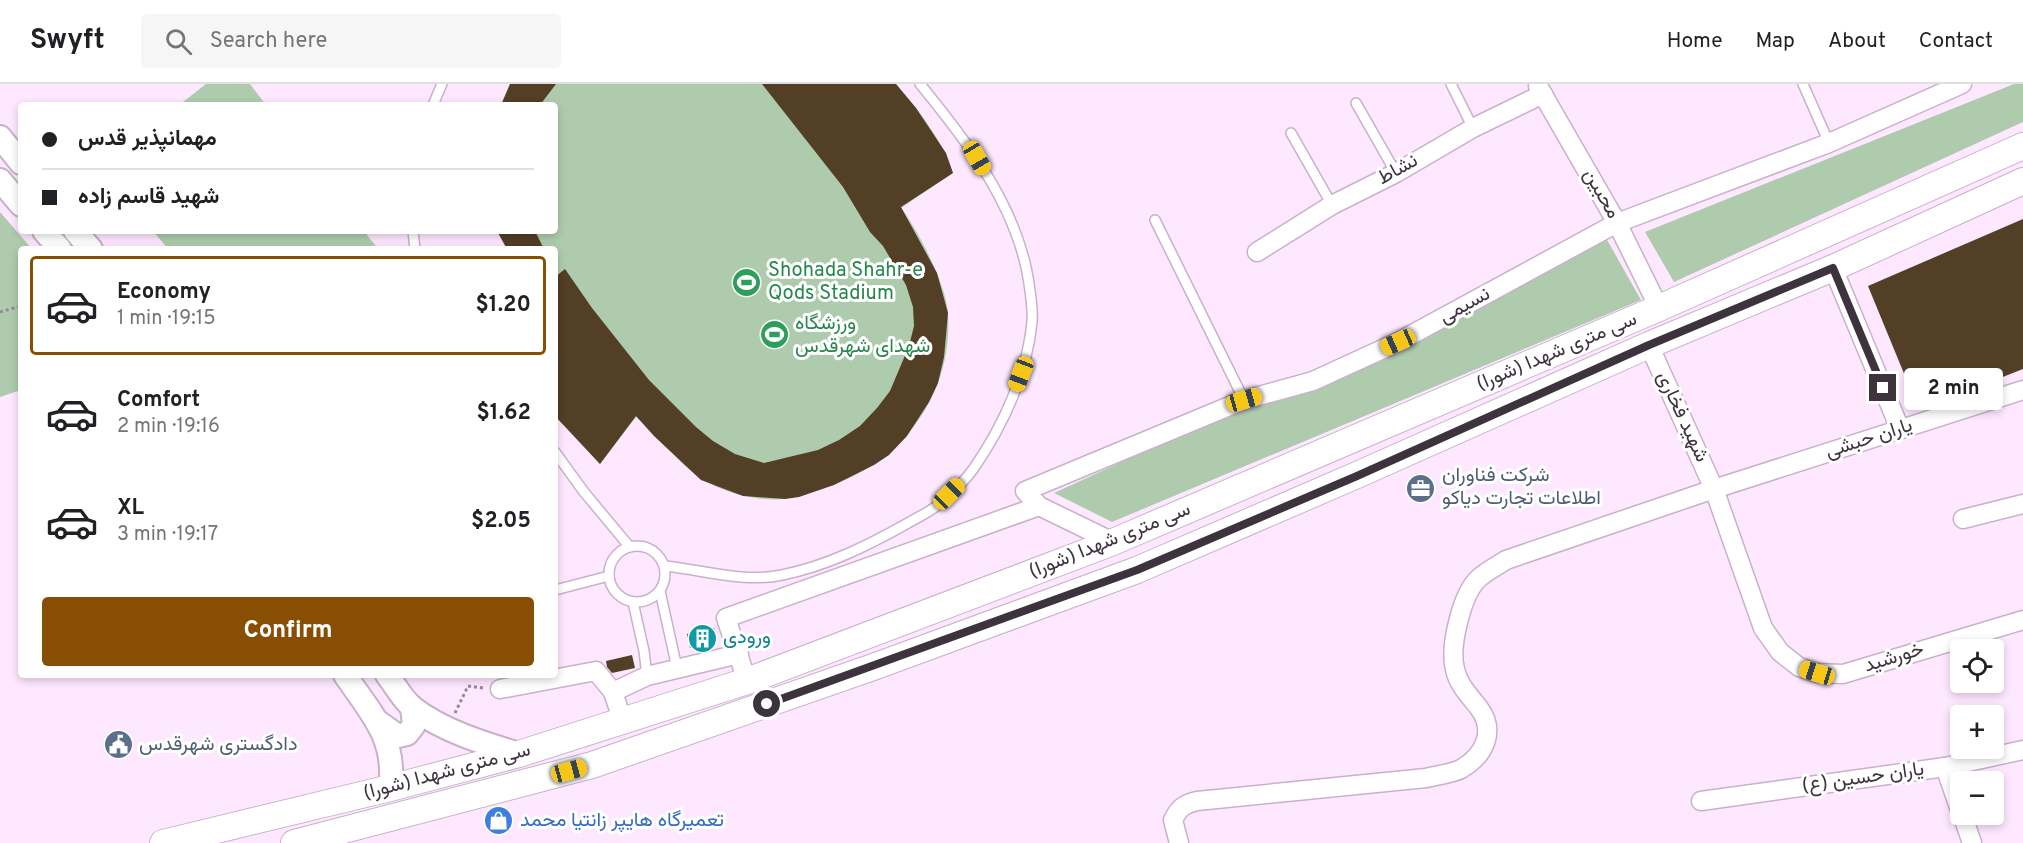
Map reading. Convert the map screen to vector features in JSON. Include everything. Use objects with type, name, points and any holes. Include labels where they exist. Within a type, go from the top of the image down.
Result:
[{"type":"main road","name":"سی متری شهدا (شورا)","points":[[163,843],[189,840],[519,754],[747,681],[1113,542],[1659,308],[2023,146]]},
{"type":"main road","name":"سی متری شهدا (شورا)","points":[[294,843],[592,765],[876,666],[1137,570],[1357,476],[1649,345],[1833,268],[2023,181]]},
{"type":"main road","points":[[1113,542],[1137,570]]},
{"type":"street","name":"نسیمی","points":[[1039,506],[1025,491],[1244,400],[1313,381],[1398,342],[1617,223],[1829,143],[1962,84]]},
{"type":"street","name":"نشاط","points":[[1257,252],[1332,205],[1396,173],[1540,89]]},
{"type":"street","name":"محبین","points":[[1540,89],[1617,223],[1659,308]]},
{"type":"street","points":[[0,137],[18,160]]},
{"type":"street","points":[[0,180],[18,201]]},
{"type":"street","points":[[47,234],[57,246]]},
{"type":"street","points":[[78,234],[88,246]]},
{"type":"street","points":[[1833,268],[1900,429]]},
{"type":"street","name":"شهید فخاری","points":[[1649,345],[1714,489],[1763,628],[1780,652],[1799,667]]},
{"type":"street","name":"یاران حبشی","points":[[1179,843],[1173,820],[1178,810],[1186,804],[1426,778],[1461,769],[1480,754],[1488,740],[1488,724],[1481,710],[1461,685],[1455,669],[1453,651],[1456,627],[1477,579],[1506,560],[1714,489],[2023,390]]},
{"type":"street","points":[[1963,519],[2023,504]]},
{"type":"street","points":[[747,681],[726,618],[1039,506],[1113,542]]},
{"type":"street","name":"خورشید","points":[[1799,667],[1817,673],[1843,674],[2023,620]]},
{"type":"street","points":[[613,692],[647,676],[738,654]]},
{"type":"street","points":[[500,689],[596,671],[613,692],[623,722]]},
{"type":"street","points":[[347,678],[386,737],[392,777],[390,788]]},
{"type":"street","points":[[389,678],[412,707],[448,728],[483,743],[519,754]]},
{"type":"street","points":[[377,721],[398,736],[407,734],[414,725],[412,707]]},
{"type":"street","name":"یاران حسین (ع)","points":[[1701,801],[1945,767],[2023,750]]},
{"type":"street","points":[[1945,767],[1950,781]]},
{"type":"street","points":[[1966,825],[1972,843]]},
{"type":"lane","points":[[434,102],[442,84]]},
{"type":"lane","points":[[665,566],[741,578],[782,575],[838,558],[937,506],[973,470],[1004,418],[1021,374],[1032,320],[1026,268],[1009,213],[977,158],[920,84]]},
{"type":"lane","points":[[1451,84],[1473,128]]},
{"type":"lane","points":[[1803,84],[1829,143]]},
{"type":"lane","points":[[1356,103],[1396,173]]},
{"type":"lane","points":[[1291,133],[1332,205]]},
{"type":"lane","points":[[1155,220],[1244,400]]},
{"type":"lane","points":[[558,456],[584,492],[629,546]]},
{"type":"lane","points":[[629,546],[647,547],[661,558],[665,566],[666,575],[660,591],[648,600],[633,602],[624,599],[611,585],[610,566],[614,558],[629,546]]},
{"type":"lane","points":[[558,589],[609,576]]},
{"type":"lane","points":[[660,591],[677,668]]},
{"type":"lane","points":[[633,602],[647,676]]},
{"type":"path","points":[[0,312],[18,307]]},
{"type":"path","points":[[448,728],[468,686],[500,689]]},
{"type":"green space","points":[[206,84],[250,84],[264,102],[183,102]]},
{"type":"green space","name":"Shohada Shahr-e Qods Stadium","points":[[510,84],[896,84],[929,126],[943,149],[953,173],[901,208],[937,274],[943,289],[948,314],[947,344],[941,373],[931,399],[916,423],[898,444],[876,463],[851,477],[823,488],[784,499],[744,496],[709,483],[676,457],[636,417],[600,464],[558,419],[558,246],[505,246],[499,234],[558,234],[558,102],[502,102]]},
{"type":"green space","points":[[2014,84],[2023,84],[2023,122],[1674,282],[1645,232]]},
{"type":"green space","points":[[0,212],[29,246],[18,246],[18,391],[0,397]]},
{"type":"green space","points":[[156,234],[366,234],[376,246],[166,246]]},
{"type":"green space","points":[[1606,238],[1641,300],[1112,522],[1054,493],[1228,413],[1343,377],[1460,319]]},
{"type":"building","points":[[510,84],[556,84],[542,102],[502,102]]},
{"type":"building","points":[[762,84],[896,84],[916,108],[946,153],[953,173],[901,207],[937,273],[948,313],[944,357],[938,383],[929,402],[907,436],[889,455],[874,465],[834,485],[799,497],[785,499],[743,496],[701,480],[636,416],[600,464],[558,419],[558,275],[565,269],[592,308],[649,380],[696,427],[713,441],[735,454],[764,463],[818,450],[860,426],[877,408],[890,391],[909,346],[914,326],[913,307],[906,285],[843,187]]},
{"type":"building","points":[[2023,219],[2023,369],[1919,410],[1868,286]]},
{"type":"building","points":[[499,234],[536,234],[542,246],[505,246]]},
{"type":"building","name":"ورودی","points":[[714,628],[717,641],[690,648],[687,634]]},
{"type":"building","points":[[632,655],[635,668],[612,673],[607,667],[606,661]]},
{"type":"place","name":"Shohada Shahr-e Qods Stadium","points":[[747,283]]},
{"type":"place","name":"ورزشگاه شهدای شهرقدس","points":[[774,335]]},
{"type":"place","name":"شرکت فناوران اطلاعات تجارت دیاکو","points":[[1421,488]]},
{"type":"place","name":"ورودی","points":[[702,638]]},
{"type":"place","name":"دادگستری شهرقدس","points":[[118,745]]},
{"type":"place","name":"تعمیرگاه هایپر زانتیا محمد","points":[[499,821]]},
{"type":"route","points":[[767,704],[1137,570],[1357,476],[1649,345],[1833,268],[1883,388]]}]
